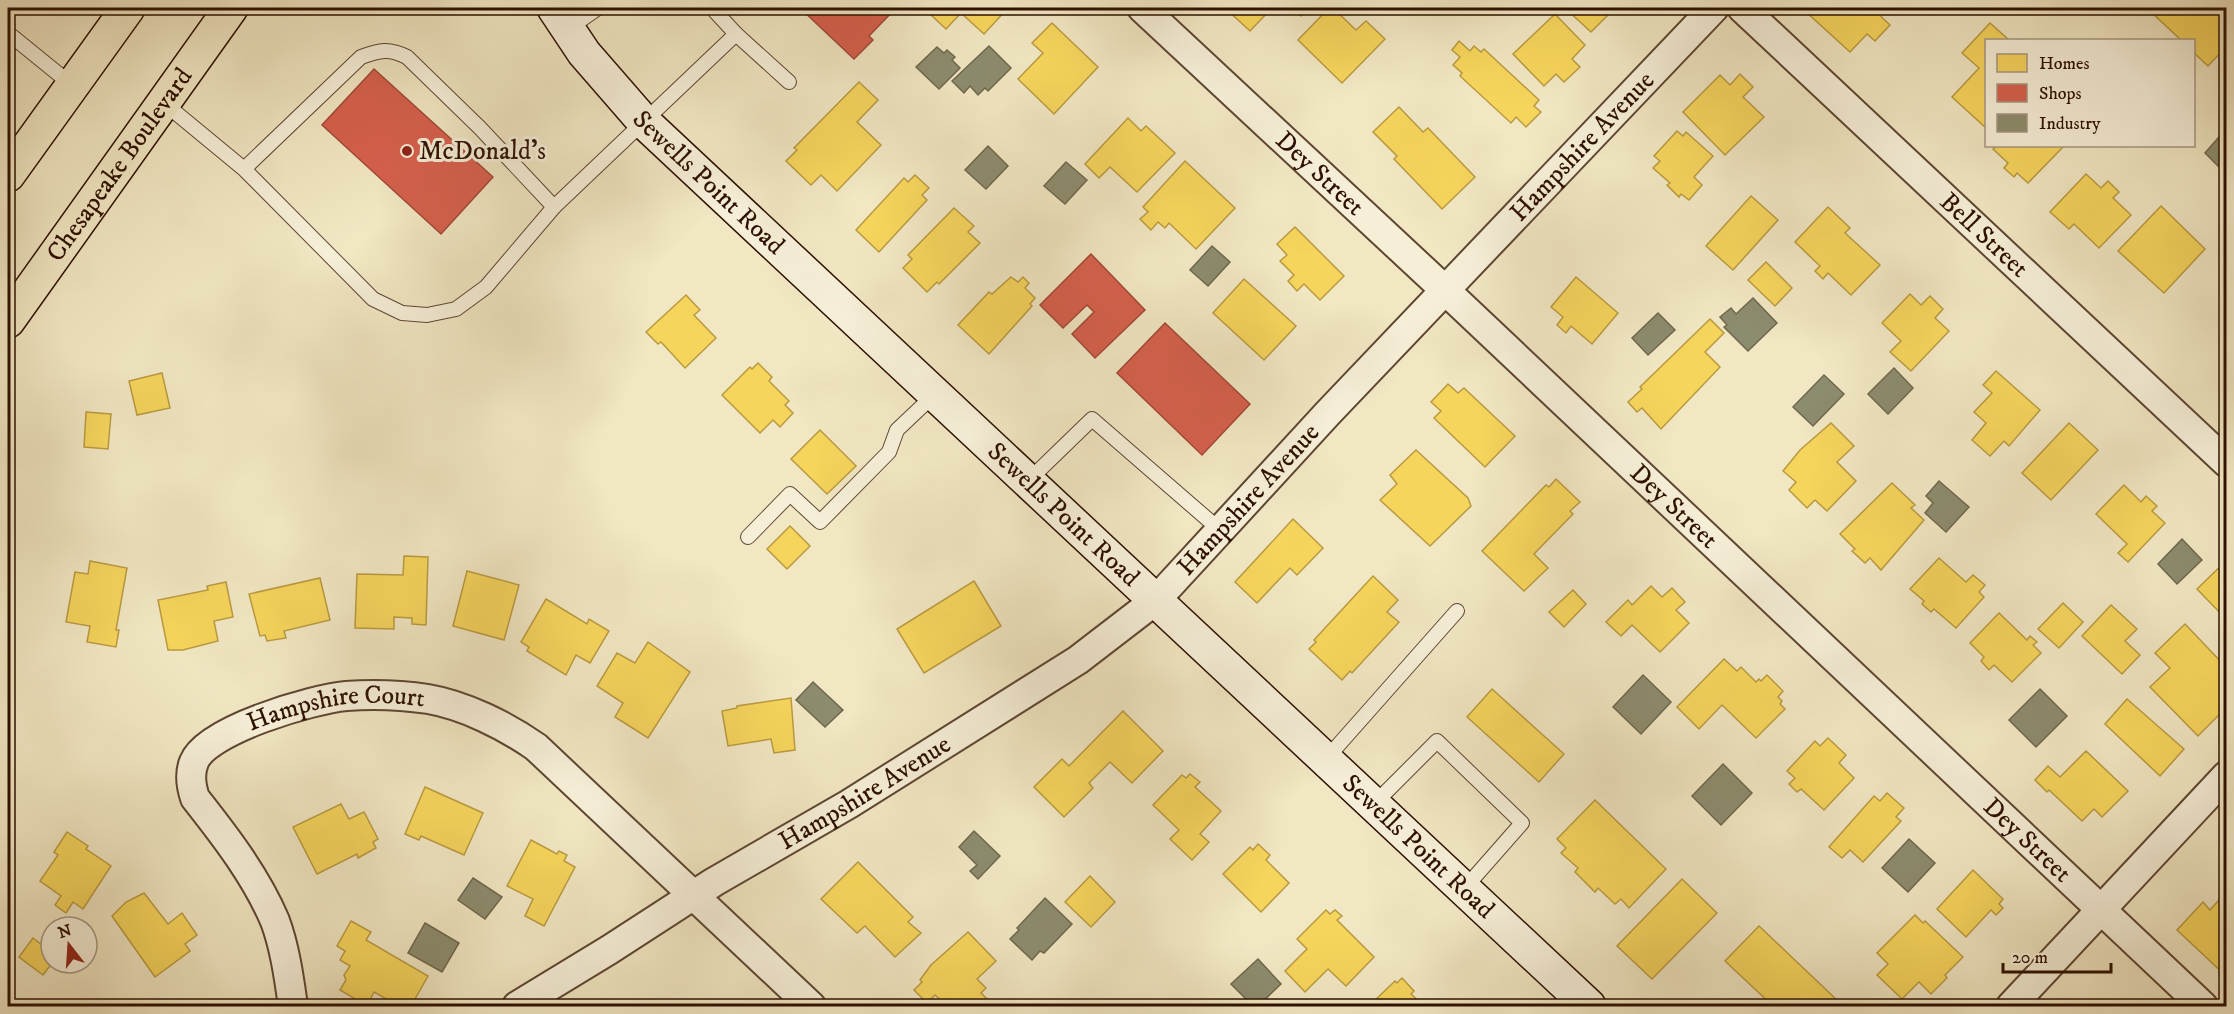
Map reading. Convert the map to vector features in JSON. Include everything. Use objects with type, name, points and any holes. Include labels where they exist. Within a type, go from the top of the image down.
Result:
[{"type":"main road","points":[[16,158],[128,8]]},
{"type":"main road","name":"Chesapeake Boulevard","points":[[8,321],[231,8]]},
{"type":"main road","name":"Sewells Point Road","points":[[561,18],[584,53],[644,122],[1589,1006]]},
{"type":"street","name":"Dey Street","points":[[1142,8],[1446,291],[2203,1006]]},
{"type":"street","name":"Hampshire Avenue","points":[[517,1006],[694,896],[849,804],[1078,660],[1156,600],[1328,413],[1714,8]]},
{"type":"street","name":"Bell Street","points":[[1742,8],[2226,462]]},
{"type":"street","name":"Hampshire Court","points":[[293,1006],[288,971],[275,922],[255,881],[195,798],[191,784],[194,762],[205,747],[243,726],[295,706],[344,696],[382,694],[431,700],[477,714],[536,747],[811,1006]]},
{"type":"street","points":[[2011,1006],[2226,776]]},
{"type":"lane","points":[[561,18],[598,8]]},
{"type":"lane","points":[[711,8],[789,82]]},
{"type":"lane","points":[[8,33],[72,85]]},
{"type":"lane","points":[[164,103],[244,169],[373,299],[402,313],[427,315],[456,309],[486,287],[554,207],[736,34]]},
{"type":"lane","points":[[244,169],[361,57],[378,51],[394,51],[407,57],[472,120],[554,207]]},
{"type":"lane","points":[[748,537],[790,494],[820,522],[890,452],[897,430],[934,394]]},
{"type":"lane","points":[[1029,480],[1092,419],[1220,530]]},
{"type":"lane","points":[[1326,759],[1457,611]]},
{"type":"lane","points":[[1374,804],[1437,741],[1522,823],[1464,888]]},
{"type":"building: Homes","points":[[936,8],[1008,8],[984,34],[961,13],[946,29],[930,14]]},
{"type":"building: Homes","points":[[1225,8],[1272,8],[1250,31]]},
{"type":"building: Homes","points":[[1292,8],[1309,8],[1301,16]]},
{"type":"building: Homes","points":[[1329,8],[1333,8],[1356,30],[1366,21],[1385,39],[1342,83],[1298,40]]},
{"type":"building: Homes","points":[[1565,8],[1615,8],[1591,32]]},
{"type":"building: Homes","points":[[1804,8],[1872,8],[1890,25],[1875,41],[1867,34],[1850,52]]},
{"type":"building: Homes","points":[[2152,8],[2220,8],[2224,11],[2219,17],[2226,24],[2226,47],[2208,66],[2195,54],[2195,39],[2180,39],[2149,10]]},
{"type":"building: Homes","points":[[1555,14],[1585,45],[1572,59],[1580,67],[1564,82],[1556,74],[1544,86],[1513,54]]},
{"type":"building: Homes","points":[[1052,23],[1098,67],[1054,114],[1018,79],[1043,53],[1032,43]]},
{"type":"building: Homes","points":[[1990,23],[2008,39],[1985,39],[1985,127],[1952,97],[1979,68],[1962,53]]},
{"type":"building: Homes","points":[[1459,41],[1470,51],[1474,46],[1481,52],[1484,49],[1539,100],[1534,106],[1541,112],[1526,127],[1516,117],[1511,123],[1460,76],[1462,73],[1453,65],[1460,57],[1452,50]]},
{"type":"building: Homes","points":[[1740,74],[1753,87],[1743,97],[1764,117],[1725,155],[1683,112],[1720,75],[1730,85]]},
{"type":"building: Homes","points":[[859,82],[878,100],[857,122],[881,145],[837,191],[821,175],[811,185],[786,161],[797,150],[794,148]]},
{"type":"building: Homes","points":[[1399,107],[1423,132],[1428,128],[1475,177],[1442,209],[1394,159],[1397,156],[1373,132]]},
{"type":"building: Homes","points":[[1128,118],[1141,131],[1146,126],[1175,153],[1137,192],[1110,167],[1099,178],[1085,164]]},
{"type":"building: Homes","points":[[1677,131],[1683,136],[1686,132],[1713,156],[1694,177],[1702,185],[1689,200],[1681,194],[1679,197],[1667,185],[1670,183],[1653,168],[1660,161],[1654,156]]},
{"type":"building: Homes","points":[[1996,147],[2063,147],[2028,183],[2017,173],[2014,177],[2004,168],[2008,163],[1993,149]]},
{"type":"building: Homes","points":[[1185,161],[1235,208],[1196,249],[1169,223],[1165,228],[1158,222],[1151,230],[1140,219],[1148,212],[1143,207]]},
{"type":"building: Homes","points":[[2086,174],[2101,188],[2108,181],[2119,192],[2113,198],[2131,215],[2099,248],[2074,224],[2069,229],[2050,212]]},
{"type":"building: Homes","points":[[915,175],[929,188],[922,195],[927,200],[879,252],[856,230],[904,178],[908,182]]},
{"type":"building: Homes","points":[[1751,196],[1778,220],[1733,270],[1706,246]]},
{"type":"building: Homes","points":[[2161,206],[2205,249],[2164,293],[2118,251]]},
{"type":"building: Homes","points":[[1828,207],[1850,228],[1845,233],[1880,265],[1851,295],[1828,273],[1823,279],[1815,271],[1820,266],[1795,242]]},
{"type":"building: Homes","points":[[954,208],[974,226],[968,232],[980,243],[939,284],[937,282],[927,292],[903,268],[912,259],[908,255]]},
{"type":"building: Homes","points":[[1295,227],[1344,276],[1320,300],[1304,284],[1297,291],[1288,281],[1294,275],[1280,261],[1287,255],[1277,244]]},
{"type":"building: Homes","points":[[1766,262],[1792,288],[1775,306],[1748,280]]},
{"type":"building: Homes","points":[[1011,277],[1018,282],[1023,277],[1029,283],[1025,288],[1035,298],[1030,304],[1032,306],[989,354],[958,325],[989,292],[992,294]]},
{"type":"building: Homes","points":[[1576,277],[1618,313],[1592,344],[1571,326],[1566,333],[1557,325],[1563,317],[1551,307]]},
{"type":"building: Homes","points":[[1244,279],[1296,326],[1264,360],[1213,313]]},
{"type":"building: Homes","points":[[1910,294],[1921,305],[1930,296],[1943,309],[1935,318],[1949,331],[1911,371],[1890,352],[1901,341],[1882,323]]},
{"type":"building: Homes","points":[[686,295],[700,310],[694,315],[716,338],[685,368],[661,342],[658,344],[646,332]]},
{"type":"building: Homes","points":[[1710,319],[1724,333],[1705,352],[1720,367],[1661,429],[1642,408],[1637,412],[1628,402],[1642,389],[1640,387]]},
{"type":"building: Homes","points":[[2226,336],[2226,350],[2219,343]]},
{"type":"building: Homes","points":[[758,363],[772,377],[769,381],[789,401],[785,405],[793,413],[780,427],[773,420],[760,433],[722,395],[750,367],[752,369]]},
{"type":"building: Homes","points":[[1996,371],[2040,410],[2009,446],[2004,441],[1990,456],[1972,440],[1986,423],[1974,412],[1992,393],[1983,385]]},
{"type":"building: Homes","points":[[162,373],[170,408],[137,415],[129,381]]},
{"type":"building: Homes","points":[[1448,384],[1458,393],[1464,388],[1515,436],[1485,467],[1434,418],[1441,411],[1431,402]]},
{"type":"building: Homes","points":[[86,412],[111,414],[108,449],[84,447]]},
{"type":"building: Homes","points":[[1831,423],[1854,446],[1837,462],[1856,481],[1827,511],[1815,500],[1807,508],[1789,490],[1796,482],[1783,471],[1800,450]]},
{"type":"building: Homes","points":[[2069,423],[2098,450],[2051,500],[2022,473]]},
{"type":"building: Homes","points":[[820,430],[856,466],[827,494],[791,459]]},
{"type":"building: Homes","points":[[1416,450],[1468,498],[1471,506],[1430,546],[1380,500],[1397,484],[1390,475]]},
{"type":"building: Homes","points":[[1556,479],[1580,502],[1570,511],[1573,514],[1534,554],[1548,568],[1524,591],[1482,551],[1546,485],[1549,487]]},
{"type":"building: Homes","points":[[1892,483],[1915,505],[1911,508],[1924,520],[1881,570],[1870,558],[1865,563],[1852,551],[1855,549],[1840,534]]},
{"type":"building: Homes","points":[[2124,485],[2141,502],[2146,496],[2157,506],[2152,511],[2165,523],[2128,562],[2118,553],[2127,544],[2096,514]]},
{"type":"building: Homes","points":[[1293,519],[1323,548],[1297,575],[1290,568],[1257,603],[1235,582]]},
{"type":"building: Homes","points":[[790,526],[810,546],[787,569],[767,549]]},
{"type":"building: Homes","points":[[404,556],[428,557],[426,625],[412,624],[412,618],[394,617],[394,629],[355,628],[357,574],[403,575]]},
{"type":"building: Homes","points":[[1939,558],[1966,582],[1973,575],[1985,585],[1979,592],[1984,597],[1956,628],[1934,609],[1931,612],[1922,604],[1924,601],[1910,589]]},
{"type":"building: Homes","points":[[90,561],[127,568],[116,630],[119,630],[116,647],[87,642],[90,626],[66,622],[75,572],[88,574]]},
{"type":"building: Homes","points":[[2226,561],[2226,619],[2197,589]]},
{"type":"building: Homes","points":[[467,571],[519,585],[504,640],[453,626]]},
{"type":"building: Homes","points":[[1373,576],[1398,600],[1387,612],[1399,622],[1352,673],[1350,671],[1342,680],[1309,649],[1316,642],[1314,640]]},
{"type":"building: Homes","points":[[320,578],[330,620],[284,631],[286,638],[267,641],[265,635],[260,636],[249,594]]},
{"type":"building: Homes","points":[[974,581],[1001,626],[924,673],[897,629]]},
{"type":"building: Homes","points":[[226,582],[233,617],[214,621],[218,641],[183,650],[168,650],[158,600],[208,590],[207,586]]},
{"type":"building: Homes","points":[[1651,586],[1662,597],[1672,588],[1685,602],[1676,610],[1689,623],[1660,652],[1632,625],[1621,636],[1606,622],[1628,600],[1632,605]]},
{"type":"building: Homes","points":[[1573,590],[1586,604],[1564,627],[1549,612]]},
{"type":"building: Homes","points":[[546,599],[587,624],[589,619],[609,631],[590,663],[576,655],[566,675],[527,651],[529,647],[521,642]]},
{"type":"building: Homes","points":[[2063,603],[2083,622],[2059,648],[2038,629]]},
{"type":"building: Homes","points":[[2111,605],[2137,629],[2125,641],[2140,655],[2122,674],[2082,636]]},
{"type":"building: Homes","points":[[1999,613],[2027,640],[2030,636],[2037,642],[2033,645],[2041,653],[2012,682],[1994,665],[1989,670],[1981,661],[1984,657],[1970,643]]},
{"type":"building: Homes","points":[[2185,624],[2226,667],[2226,687],[2223,691],[2226,694],[2226,708],[2198,736],[2150,687],[2170,668],[2155,653]]},
{"type":"building: Homes","points":[[648,642],[690,672],[648,738],[615,717],[623,703],[597,686],[617,653],[635,663]]},
{"type":"building: Homes","points":[[1724,659],[1737,671],[1741,667],[1756,682],[1759,679],[1761,681],[1767,675],[1783,691],[1778,697],[1785,709],[1756,738],[1722,705],[1699,729],[1677,707]]},
{"type":"building: Homes","points":[[1492,689],[1564,754],[1539,782],[1467,717]]},
{"type":"building: Homes","points":[[791,698],[795,750],[774,753],[771,739],[728,746],[722,711],[737,708],[737,706]]},
{"type":"building: Homes","points":[[2127,699],[2184,749],[2160,776],[2105,724]]},
{"type":"building: Homes","points":[[1123,711],[1163,751],[1132,783],[1110,762],[1089,783],[1093,788],[1064,817],[1034,787],[1062,759],[1069,766]]},
{"type":"building: Homes","points":[[1828,738],[1846,755],[1839,763],[1854,778],[1824,810],[1801,789],[1797,792],[1789,784],[1795,778],[1787,771],[1815,741],[1820,746]]},
{"type":"building: Homes","points":[[2086,751],[2128,791],[2102,817],[2094,809],[2082,821],[2035,780],[2048,766],[2060,777]]},
{"type":"building: Homes","points":[[1190,774],[1200,782],[1195,787],[1221,811],[1200,834],[1209,842],[1192,860],[1170,839],[1179,830],[1153,805],[1182,775],[1186,778]]},
{"type":"building: Homes","points":[[425,787],[483,813],[464,855],[421,836],[419,840],[405,834]]},
{"type":"building: Homes","points":[[1887,793],[1904,808],[1896,817],[1901,821],[1863,862],[1850,850],[1842,858],[1829,847],[1874,796],[1880,801]]},
{"type":"building: Homes","points":[[1595,800],[1666,869],[1629,908],[1621,899],[1615,904],[1598,888],[1595,892],[1575,872],[1578,868],[1561,853],[1566,848],[1557,839]]},
{"type":"building: Homes","points":[[341,804],[349,819],[364,812],[378,839],[373,842],[376,848],[358,858],[357,854],[317,874],[293,827]]},
{"type":"building: Homes","points":[[67,832],[88,846],[86,849],[111,866],[83,909],[73,902],[66,913],[55,905],[61,896],[40,881],[58,855],[54,852]]},
{"type":"building: Homes","points":[[531,840],[557,854],[559,851],[567,855],[564,861],[575,867],[544,926],[525,916],[533,899],[507,886]]},
{"type":"building: Homes","points":[[1258,844],[1270,855],[1266,860],[1289,883],[1261,912],[1223,874],[1250,847],[1253,850]]},
{"type":"building: Homes","points":[[858,862],[913,917],[908,922],[921,933],[895,957],[865,926],[857,933],[821,899]]},
{"type":"building: Homes","points":[[1973,870],[2003,899],[1999,904],[2003,908],[1996,915],[1991,910],[1966,937],[1937,909]]},
{"type":"building: Homes","points":[[1090,876],[1115,902],[1091,927],[1065,902]]},
{"type":"building: Homes","points":[[1682,879],[1717,913],[1652,979],[1617,946]]},
{"type":"building: Homes","points":[[2226,892],[2226,976],[2177,930],[2203,902],[2210,910]]},
{"type":"building: Homes","points":[[144,893],[168,924],[182,913],[197,935],[185,944],[190,951],[155,977],[112,916],[126,902]]},
{"type":"building: Homes","points":[[1326,910],[1330,914],[1335,910],[1342,916],[1337,920],[1374,957],[1346,986],[1328,969],[1305,992],[1285,971],[1307,949],[1297,939]]},
{"type":"building: Homes","points":[[1915,915],[1923,923],[1925,921],[1963,957],[1945,975],[1947,978],[1931,994],[1919,982],[1902,999],[1877,975],[1888,964],[1877,953]]},
{"type":"building: Homes","points":[[351,921],[371,932],[366,940],[428,976],[411,1006],[399,1006],[374,992],[367,1006],[340,990],[346,980],[344,975],[350,966],[340,960],[345,951],[337,946]]},
{"type":"building: Homes","points":[[1759,926],[1838,1001],[1834,1006],[1773,1006],[1725,961]]},
{"type":"building: Homes","points":[[968,932],[996,961],[977,979],[986,988],[981,993],[992,1004],[989,1006],[947,1006],[935,995],[927,1003],[914,990],[922,982],[920,980],[931,965]]},
{"type":"building: Homes","points":[[33,938],[39,943],[39,972],[19,957]]},
{"type":"building: Homes","points":[[1402,978],[1414,991],[1411,994],[1424,1006],[1369,1006],[1395,981],[1397,983]]},
{"type":"building: Shops","points":[[800,8],[896,8],[869,36],[873,40],[854,59]]},
{"type":"building: Shops","name":"McDonald's","points":[[374,69],[493,177],[441,234],[322,125]]},
{"type":"building: Shops","points":[[1091,254],[1145,310],[1095,358],[1072,334],[1094,312],[1087,305],[1063,328],[1040,305]]},
{"type":"building: Shops","points":[[1165,323],[1250,404],[1202,455],[1117,373]]},
{"type":"building: Industry","points":[[989,46],[1011,68],[988,91],[985,88],[978,95],[970,86],[964,93],[952,81]]},
{"type":"building: Industry","points":[[937,47],[944,53],[947,50],[955,57],[952,60],[960,68],[939,89],[916,67]]},
{"type":"building: Industry","points":[[2226,129],[2226,174],[2205,153]]},
{"type":"building: Industry","points":[[988,146],[1008,166],[986,189],[965,170]]},
{"type":"building: Industry","points":[[1066,162],[1087,180],[1065,204],[1044,186]]},
{"type":"building: Industry","points":[[1212,246],[1230,262],[1208,286],[1190,270]]},
{"type":"building: Industry","points":[[1753,298],[1777,323],[1748,351],[1724,327],[1727,325],[1720,317],[1731,308],[1736,314]]},
{"type":"building: Industry","points":[[1658,313],[1675,330],[1648,355],[1632,338]]},
{"type":"building: Industry","points":[[1894,368],[1913,388],[1888,414],[1868,394]]},
{"type":"building: Industry","points":[[1824,375],[1844,394],[1813,426],[1793,407]]},
{"type":"building: Industry","points":[[1939,481],[1969,507],[1946,532],[1925,513],[1933,503],[1926,496]]},
{"type":"building: Industry","points":[[2182,539],[2202,560],[2177,584],[2158,564]]},
{"type":"building: Industry","points":[[1643,675],[1671,702],[1641,734],[1613,707]]},
{"type":"building: Industry","points":[[813,682],[843,710],[825,727],[796,700]]},
{"type":"building: Industry","points":[[2040,689],[2067,716],[2036,747],[2009,720]]},
{"type":"building: Industry","points":[[1723,764],[1752,793],[1721,825],[1692,796]]},
{"type":"building: Industry","points":[[974,831],[1000,856],[978,879],[970,871],[977,865],[959,847]]},
{"type":"building: Industry","points":[[1909,839],[1935,863],[1908,892],[1882,868]]},
{"type":"building: Industry","points":[[473,878],[502,897],[485,919],[458,900]]},
{"type":"building: Industry","points":[[1045,898],[1072,924],[1044,953],[1040,951],[1032,960],[1010,939],[1019,930],[1017,928]]},
{"type":"building: Industry","points":[[425,923],[459,943],[442,972],[408,953]]},
{"type":"building: Industry","points":[[1258,959],[1281,984],[1258,1006],[1253,1006],[1231,984]]},
{"type":"place","name":"McDonald's","points":[[407,151]]}]
